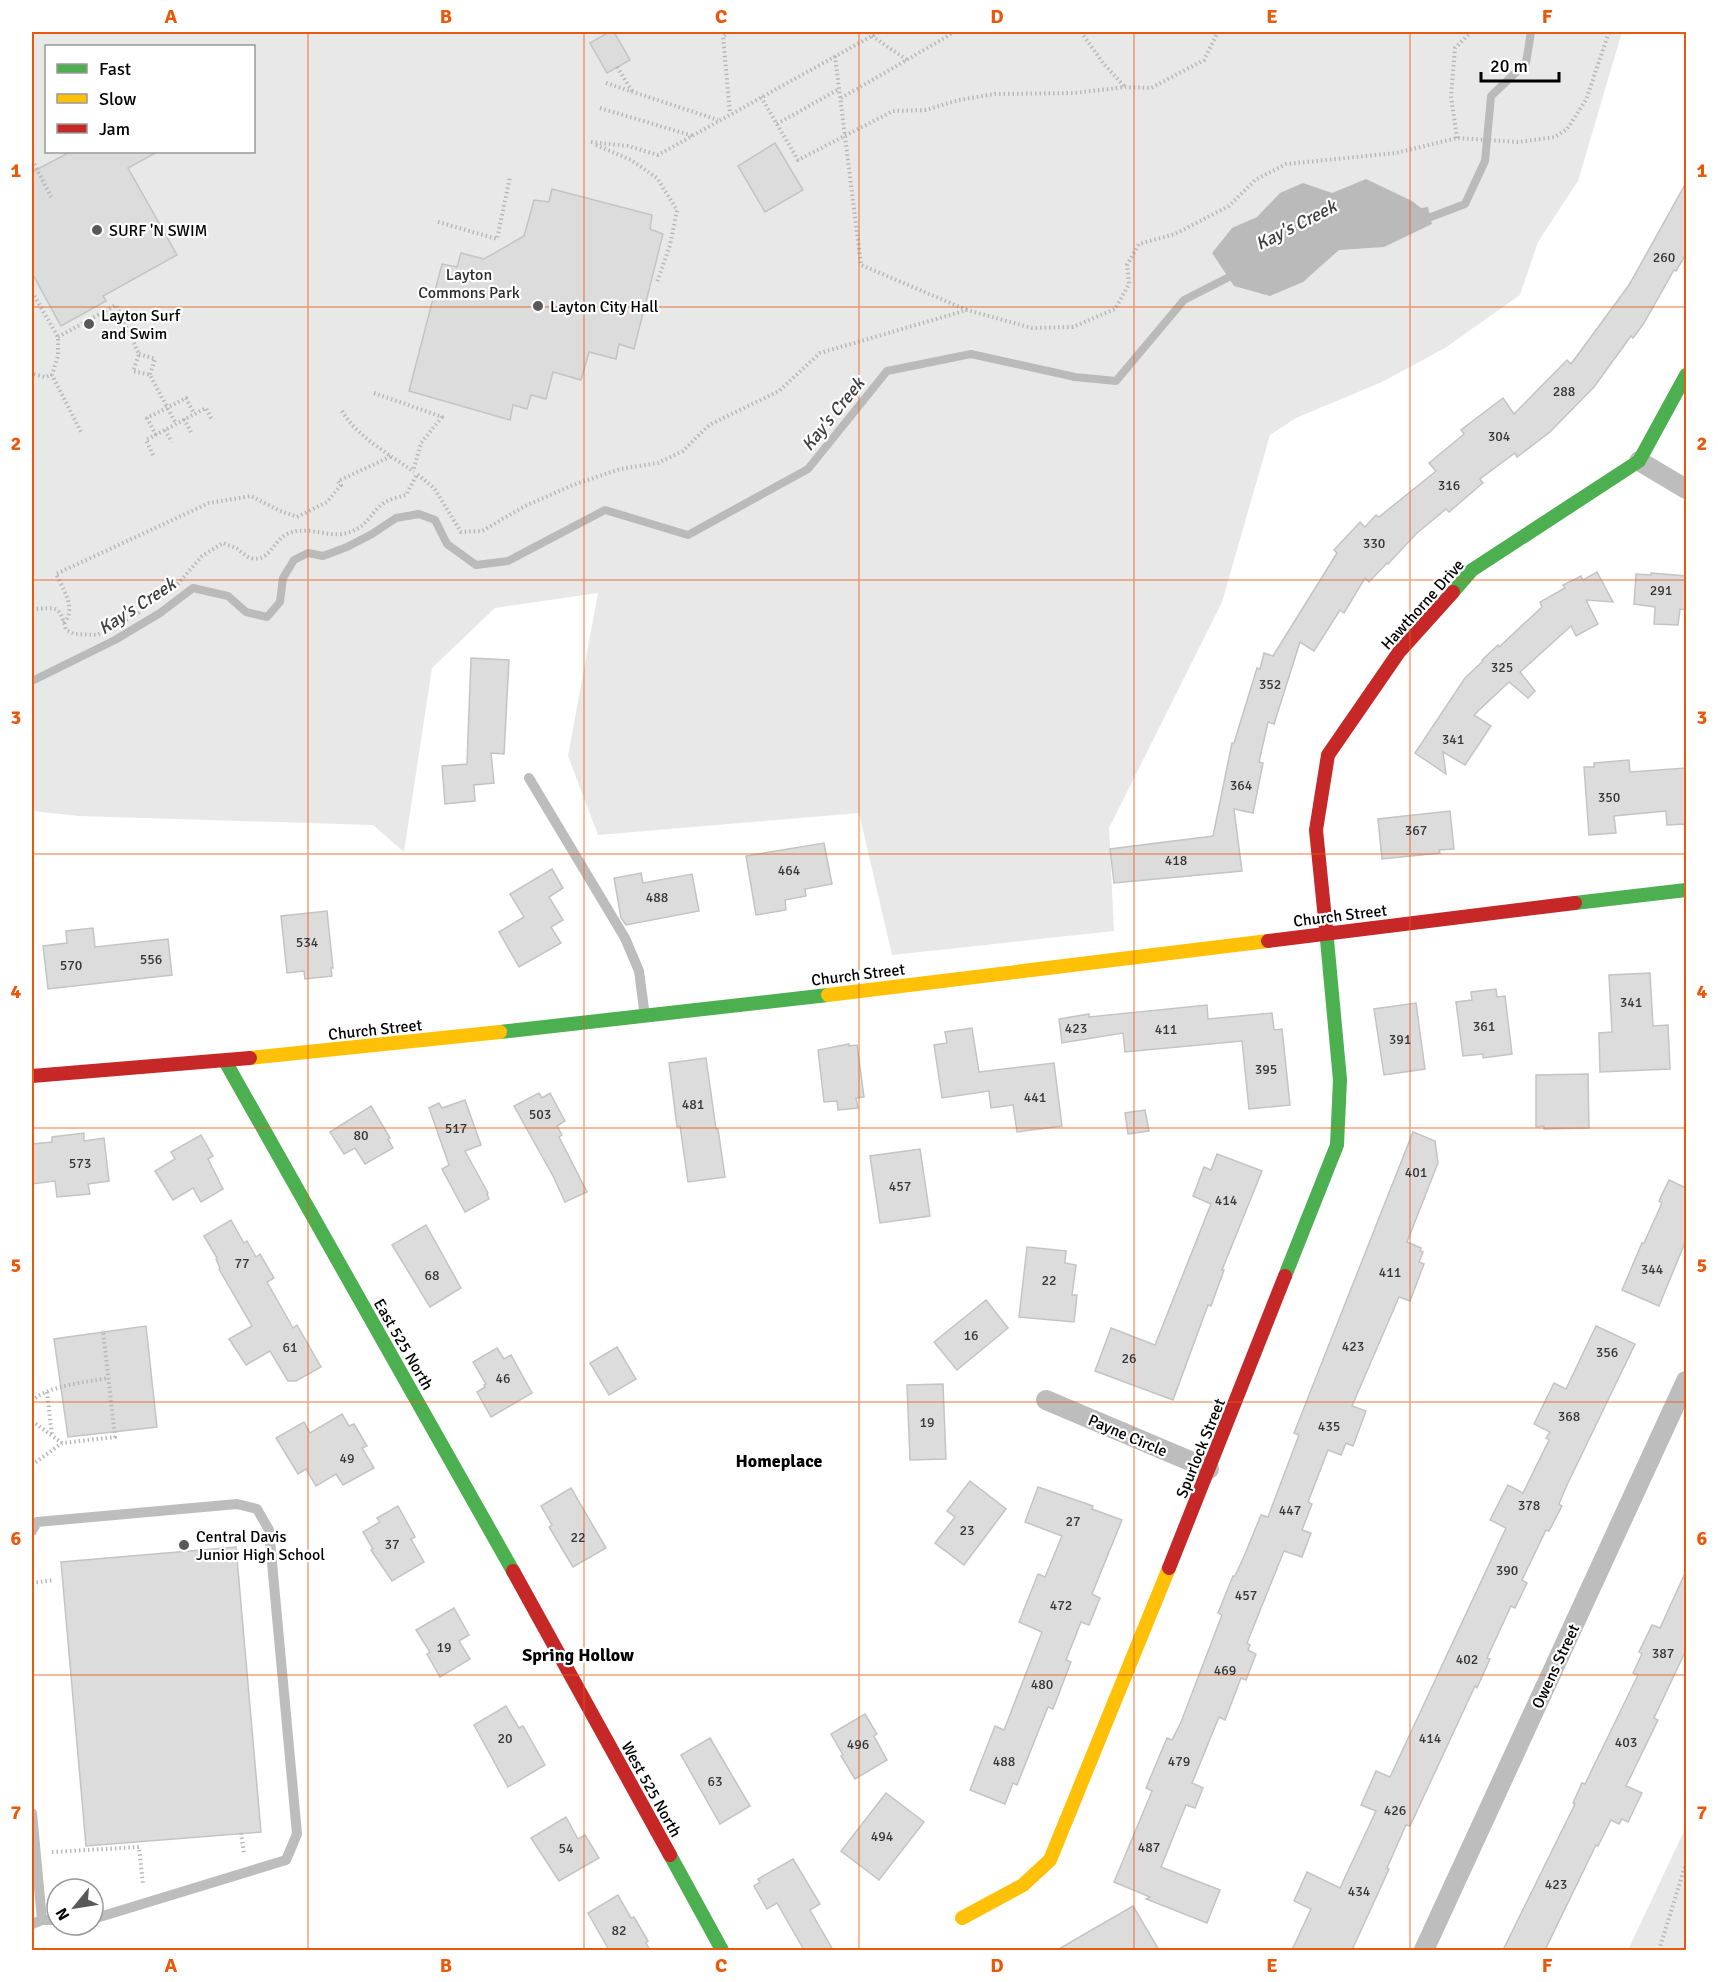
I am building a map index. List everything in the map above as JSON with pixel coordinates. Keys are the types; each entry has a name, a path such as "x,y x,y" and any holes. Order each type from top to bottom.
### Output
{"street":[{"name":"Hawthorne Drive","path":"1326,933 1316,830 1328,754 1399,652 1472,570 1639,461 1686,375"},
{"path":"1639,461 1686,489"},
{"name":"Church Street","path":"32,1076 225,1061 645,1017 1686,890"},
{"name":"Spurlock Street","path":"962,1918 1023,1885 1050,1860 1209,1469 1337,1145 1340,1080 1326,933"},
{"name":"East 525 North","path":"225,1061 554,1643"},
{"name":"Owens Street","path":"1424,1950 1686,1381"},
{"name":"Payne Circle","path":"1046,1400 1209,1469"},
{"name":"West 525 North","path":"554,1643 722,1950"}],"lane":[{"path":"529,778 625,938 639,971 645,1017"},
{"path":"32,1531 37,1522 237,1504 257,1509 269,1530 297,1834 286,1860 105,1915"},
{"path":"32,1813 37,1922"}],"path":[{"path":"729,32 723,36 730,114"},
{"path":"657,282 670,244 677,210 657,178 631,160 591,142 628,147 658,155 879,32"},
{"path":"841,98 953,32"},
{"path":"1081,32 1103,63 1125,87"},
{"path":"761,97 798,160 893,111 926,110 959,100 995,93 1074,93 1125,87 1151,88 1204,60 1218,32"},
{"path":"1457,138 1450,96 1455,48 1471,32"},
{"path":"835,56 861,265 967,310 1032,328 1073,327 1115,309 1129,284 1127,265 1139,244 1175,234 1229,206 1256,180 1286,164 1396,153 1457,138 1518,142 1555,137 1567,129 1586,100 1609,32"},
{"path":"872,36 907,60"},
{"path":"617,67 632,92"},
{"path":"606,83 719,120"},
{"path":"777,124 839,89"},
{"path":"600,108 693,136"},
{"path":"32,160 51,197"},
{"path":"438,222 497,239 510,177"},
{"path":"32,292 58,337 58,356 52,375 81,432"},
{"path":"58,337 116,305 139,354 133,371 150,375"},
{"path":"342,411 349,423 434,488 461,532 482,531 525,506 573,485 620,469 658,463 683,451 709,425 779,392 820,353 967,310"},
{"path":"139,354 155,359 150,375 176,424"},
{"path":"34,374 45,377 52,375"},
{"path":"32,609 55,608 62,613 66,630 74,634 97,635 138,613 146,604 176,586 202,556 223,543 234,547 250,558 261,558 269,553 285,534 299,530 316,530 335,535 349,533 369,522 374,511 384,503 406,495 415,472 421,443 442,417 374,393"},
{"path":"156,435 147,418 186,398 194,414"},
{"path":"153,455 146,440 206,408 212,420"},
{"path":"184,419 191,432"},
{"path":"165,430 172,442"},
{"path":"64,623 68,619 70,603 56,574 209,503 251,496 297,517 327,502 341,485 338,481 392,456"},
{"path":"32,1465 62,1443 115,1437 103,1330"},
{"path":"32,1401 47,1392 108,1378"},
{"path":"47,1392 52,1436"},
{"path":"32,1421 62,1443"},
{"path":"32,1583 53,1580"},
{"path":"241,1833 244,1854"},
{"path":"72,1850 139,1847 143,1884"},
{"path":"1659,1950 1686,1863"}],"green space":[{"name":"Layton Commons Park","path":"32,32 1622,32 1578,181 1538,242 1520,295 1445,348 1382,382 1296,418 1270,435 1222,602 1109,828 1114,931 892,955 859,813 598,835 568,756 598,593 495,608 432,668 404,852 373,825 79,816 32,811"},
{"path":"1686,1827 1686,1950 1628,1950"}],"water":[{"path":"1366,179 1412,201 1421,208 1428,207 1432,224 1384,247 1339,250 1303,282 1270,296 1234,286 1212,253 1232,228 1257,217 1280,193 1303,183 1332,193"}],"building":[{"path":"609,32 614,32 630,60 607,73 590,43"},
{"path":"775,143 803,190 765,212 738,166"},
{"name":"SURF 'N SWIM","path":"68,153 155,153 128,168 177,255 103,296 106,301 61,326 32,273 32,172"},
{"path":"1686,183 1686,254 1676,271 1674,270 1644,323 1633,338 1631,336 1594,387 1550,432 1517,457 1515,453 1480,479 1483,483 1449,512 1446,509 1416,534 1369,582 1365,578 1344,613 1340,610 1314,651 1300,642 1274,724 1268,722 1259,762 1263,763 1253,813 1234,809 1242,871 1114,883 1110,849 1213,836 1232,743 1234,743 1257,668 1260,669 1264,653 1273,656 1337,553 1334,550 1360,522 1365,527 1376,515 1379,517 1436,471 1429,463 1464,434 1461,430 1503,398 1514,414 1567,360 1571,364 1629,285"},
{"name":"Layton City Hall","path":"552,189 652,215 650,229 663,234 634,349 619,344 616,359 589,352 581,380 553,372 546,399 531,395 527,409 513,405 510,420 409,391 442,264 457,267 461,253 484,259 524,236 534,200 549,202"},
{"path":"1597,572 1613,602 1586,600 1598,624 1576,636 1571,626 1520,672 1535,691 1528,698 1509,682 1474,715 1491,726 1465,765 1443,752 1446,774 1415,753 1465,678 1498,645 1499,647 1542,607 1540,602 1565,588 1563,585 1581,576 1583,580"},
{"path":"1651,573 1686,576 1686,610 1680,609 1678,625 1654,624 1655,607 1634,604 1636,574 1651,575"},
{"path":"471,658 509,660 504,754 491,753 494,783 474,785 475,801 445,804 442,766 467,764"},
{"path":"1629,760 1630,772 1686,768 1686,824 1667,825 1666,811 1614,816 1616,833 1589,835 1584,767 1594,767 1594,763"},
{"path":"1450,811 1454,849 1439,850 1440,853 1382,859 1378,819"},
{"path":"824,843 832,884 805,889 806,896 785,900 786,910 756,915 746,856"},
{"path":"552,869 563,888 549,897 563,920 551,927 561,943 519,967 499,932 524,917 510,894"},
{"path":"641,873 643,883 692,874 699,911 626,925 621,918 614,878"},
{"path":"327,911 332,976 305,979 304,971 287,973 281,916"},
{"path":"93,928 95,947 168,939 172,975 48,989 43,946 67,943 66,931"},
{"path":"1650,973 1653,1026 1668,1025 1670,1069 1600,1072 1599,1033 1612,1032 1609,975"},
{"path":"1496,989 1497,997 1505,996 1512,1054 1483,1058 1483,1054 1463,1056 1456,1002 1472,1000 1471,992"},
{"path":"1416,1003 1425,1069 1384,1075 1374,1009"},
{"path":"1207,1005 1208,1019 1272,1013 1274,1030 1282,1029 1290,1105 1249,1109 1242,1041 1125,1052 1123,1033 1062,1043 1059,1019 1089,1014 1089,1017"},
{"path":"972,1028 979,1072 1054,1063 1062,1126 1017,1132 1013,1105 991,1108 989,1091 942,1098 934,1045 947,1043 945,1032"},
{"path":"849,1044 849,1046 857,1045 864,1097 856,1098 858,1108 838,1110 837,1101 824,1102 818,1050"},
{"path":"706,1058 725,1177 688,1182 680,1126 677,1127 669,1063"},
{"path":"1588,1074 1589,1128 1544,1129 1544,1126 1536,1127 1536,1075"},
{"path":"539,1093 542,1098 550,1093 565,1121 557,1126 562,1135 559,1137 587,1192 565,1202 514,1106"},
{"path":"465,1100 481,1145 465,1151 489,1199 465,1212 442,1169 449,1165 429,1108 439,1103 442,1108"},
{"path":"371,1106 390,1138 388,1139 393,1148 365,1164 355,1148 344,1154 330,1132"},
{"path":"1145,1110 1149,1131 1128,1134 1125,1113"},
{"path":"1413,1132 1435,1141 1438,1163 1407,1242 1421,1248 1420,1251 1423,1252 1419,1262 1424,1264 1410,1301 1399,1297 1352,1406 1366,1411 1353,1446 1346,1443 1341,1455 1328,1450 1308,1502 1312,1504 1302,1530 1311,1533 1302,1557 1284,1551 1247,1643 1250,1645 1248,1650 1256,1654 1246,1680 1241,1678 1225,1720 1219,1717 1192,1783 1203,1788 1195,1808 1186,1805 1161,1867 1220,1890 1207,1923 1146,1899 1150,1897 1114,1882 1152,1791 1146,1788 1167,1738 1172,1740 1181,1722 1222,1615 1218,1613 1233,1576 1235,1576 1261,1515 1268,1517 1299,1435 1294,1433"},
{"path":"84,1133 84,1141 104,1138 109,1181 88,1184 90,1194 57,1197 55,1181 32,1184 32,1144 52,1142 52,1137"},
{"path":"201,1135 213,1156 208,1159 223,1189 201,1202 193,1188 173,1200 155,1171 175,1159 171,1152"},
{"path":"920,1149 930,1216 880,1223 870,1156"},
{"path":"1217,1154 1262,1171 1173,1400 1095,1371 1111,1328 1155,1345 1211,1204 1193,1196 1204,1167 1211,1170"},
{"path":"1669,1180 1686,1188 1686,1240 1659,1306 1622,1290 1662,1203 1659,1201"},
{"path":"231,1220 244,1243 247,1241 256,1257 260,1254 274,1278 267,1282 293,1328 297,1325 321,1367 296,1381 288,1381 270,1351 246,1365 229,1339 252,1326 219,1269 217,1258 204,1236"},
{"path":"426,1225 461,1288 430,1307 392,1245"},
{"path":"1027,1247 1066,1251 1065,1263 1076,1265 1072,1295 1077,1295 1074,1322 1019,1317"},
{"path":"986,1300 1008,1328 957,1370 934,1342"},
{"path":"146,1326 157,1427 68,1437 54,1339"},
{"path":"1596,1326 1635,1344 1567,1485 1559,1504 1562,1506 1549,1531 1546,1530 1522,1580 1527,1583 1515,1608 1511,1606 1487,1658 1490,1659 1477,1688 1475,1686 1410,1826 1406,1825 1387,1868 1389,1869 1352,1950 1292,1950 1311,1909 1294,1901 1307,1872 1340,1888 1376,1811 1361,1805 1376,1771 1390,1777 1506,1528 1490,1520 1508,1485 1523,1493 1549,1440 1546,1438 1550,1432 1534,1424 1554,1383 1566,1389"},
{"path":"617,1347 636,1379 609,1395 590,1363"},
{"path":"497,1348 504,1359 511,1355 532,1393 491,1417 477,1392 486,1384 473,1362"},
{"path":"943,1384 946,1459 910,1460 907,1385"},
{"path":"342,1414 349,1426 354,1424 367,1446 362,1448 374,1468 343,1485 336,1474 316,1486 306,1469 298,1474 276,1438 304,1422 310,1433"},
{"path":"970,1481 1006,1509 964,1565 935,1543 955,1517 947,1511"},
{"path":"1038,1487 1093,1506 1092,1509 1122,1520 1092,1594 1100,1598 1089,1625 1081,1622 1066,1660 1071,1662 1053,1709 1048,1707 1017,1785 1013,1783 1005,1804 970,1790 995,1726 1004,1730 1042,1632 1019,1622 1038,1574 1045,1577 1062,1536 1025,1522"},
{"path":"571,1488 606,1548 573,1567 549,1527 552,1525 541,1506"},
{"path":"398,1506 415,1537 411,1539 424,1562 392,1581 371,1550 373,1549 363,1532 380,1522 377,1518"},
{"path":"236,1547 261,1832 86,1846 61,1562"},
{"path":"1686,1571 1686,1650 1654,1718 1658,1720 1626,1786 1642,1793 1628,1822 1622,1819 1619,1824 1611,1820 1598,1846 1596,1845 1545,1950 1503,1950 1575,1804 1573,1803 1582,1783 1585,1784 1638,1675 1633,1673 1642,1654 1639,1652 1652,1625 1660,1628"},
{"path":"454,1608 469,1635 459,1641 470,1659 440,1677 427,1654 430,1652 416,1630"},
{"path":"506,1706 519,1728 523,1726 545,1765 508,1787 474,1725"},
{"path":"865,1714 877,1734 874,1736 887,1760 855,1779 831,1734"},
{"path":"710,1738 750,1806 720,1824 681,1755"},
{"path":"886,1793 924,1822 879,1880 841,1851"},
{"path":"566,1817 578,1839 585,1835 599,1858 559,1881 531,1838"},
{"path":"793,1859 820,1904 810,1910 833,1950 804,1950 777,1903 767,1909 754,1886 760,1882 758,1879"},
{"path":"618,1895 648,1941 646,1943 650,1950 609,1950 588,1913"},
{"path":"1133,1906 1159,1950 1057,1950"}],"waterway":[{"name":"Kay's Creek","path":"1421,217 1431,217 1465,204 1485,161 1491,96 1526,63 1531,32"},
{"name":"Kay's Creek","path":"32,681 115,640 160,613 193,588 228,596 246,612 267,617 280,602 283,578 294,560 308,553 323,556 347,547 396,518 419,514 435,520 447,544 476,565 508,561 605,510 688,535 808,469 887,371 971,354 1075,377 1116,381 1184,300 1237,273"}],"traffic: fast":[{"path":"1453,592 1472,570 1639,461 1686,375"},
{"path":"1575,903 1686,890"},
{"path":"1285,1276 1337,1145 1340,1080 1326,929"},
{"path":"500,1032 828,995"},
{"path":"225,1061 513,1571"},
{"path":"670,1855 722,1950"}],"traffic: slow":[{"path":"828,995 1268,941"},
{"path":"250,1058 500,1032"},
{"path":"962,1918 1023,1885 1050,1860 1169,1568"}],"traffic: jam":[{"path":"1326,929 1316,830 1328,755 1399,652 1453,592"},
{"path":"1268,941 1575,903"},
{"path":"32,1076 250,1058"},
{"path":"1169,1568 1285,1276"},
{"path":"513,1571 670,1855"}],"place":[{"name":"SURF 'N SWIM","path":"97,230"},
{"name":"Layton City Hall","path":"538,306"},
{"name":"Layton Surf and Swim","path":"89,324"},
{"name":"Central Davis Junior High School","path":"184,1545"}],"district":[{"name":"Homeplace","path":"779,1461"},
{"name":"Spring Hollow","path":"578,1655"}]}
